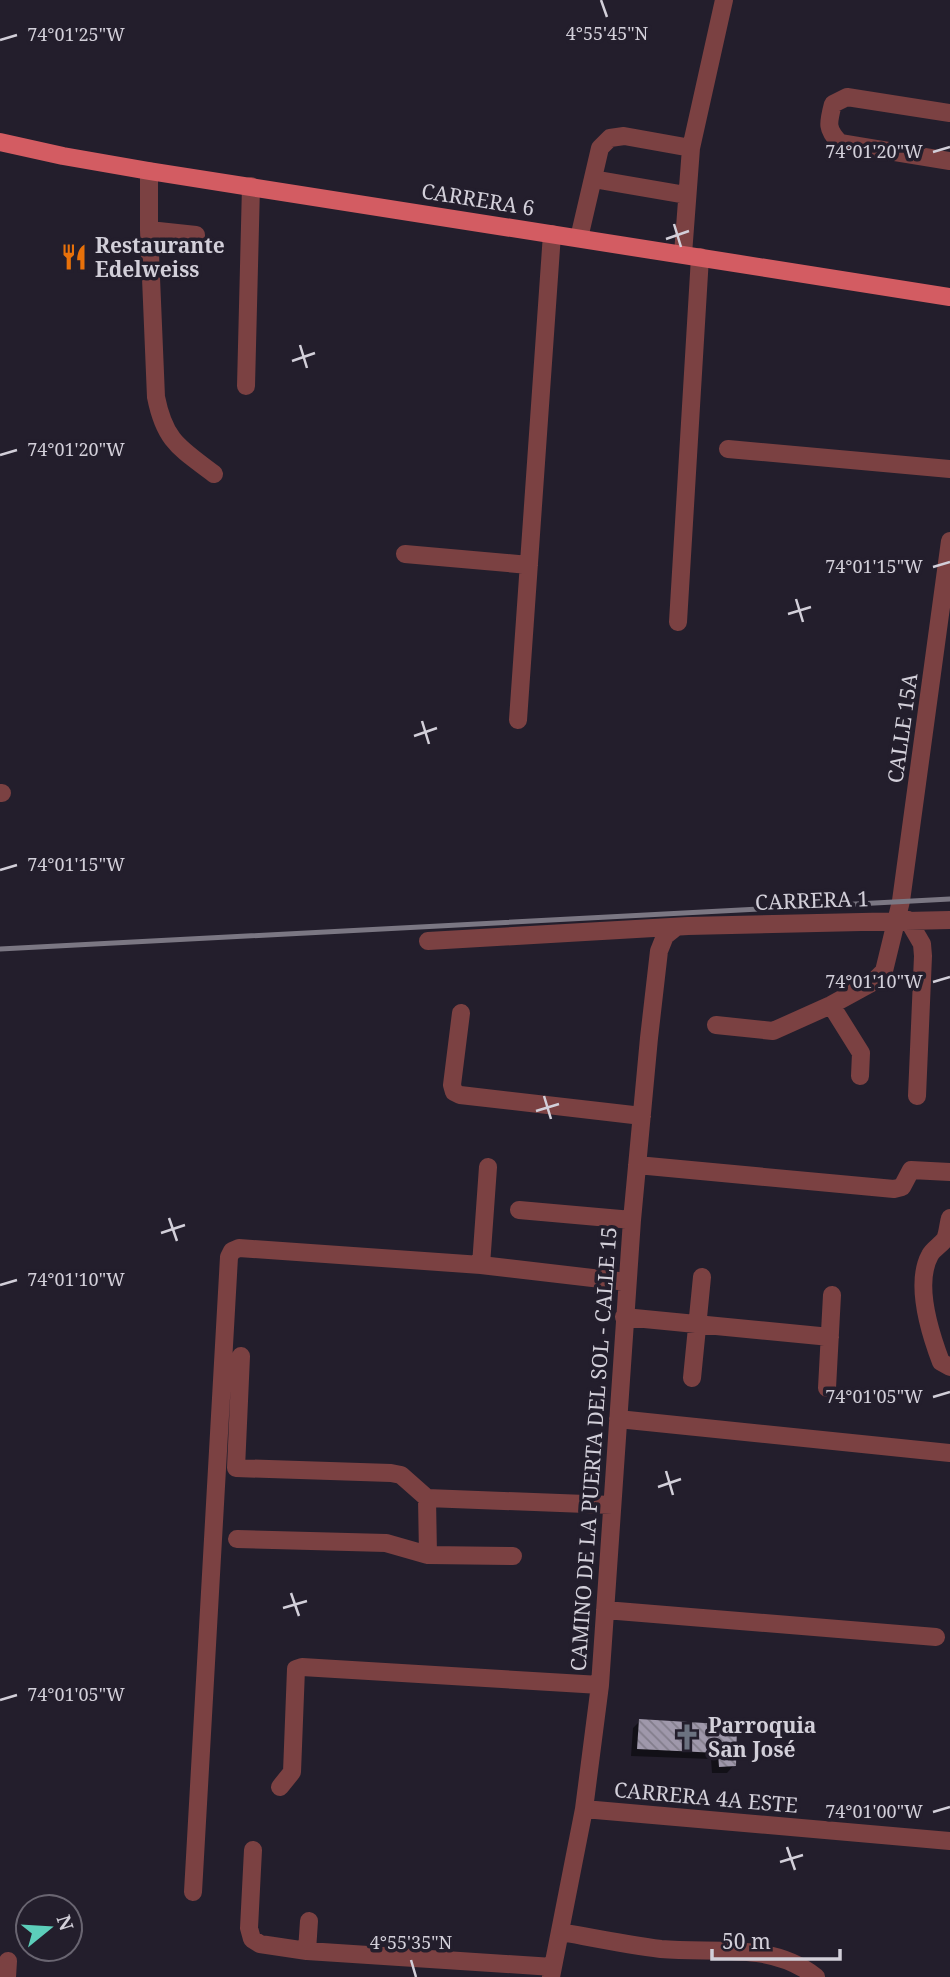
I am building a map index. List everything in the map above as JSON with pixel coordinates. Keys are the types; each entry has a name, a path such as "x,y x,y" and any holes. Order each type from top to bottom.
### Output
{"main road":[{"name":"CARRERA 6","path":"0,142 149,171 950,297"}],"street":[{"path":"678,622 692,256 686,195 691,148 724,0"},
{"path":"950,113 847,97 833,104 828,121 830,134 840,143 950,161"},
{"path":"579,238 600,148 610,138 624,136 691,148"},
{"path":"149,171 156,397 161,422 174,444 215,474"},
{"path":"593,179 686,195"},
{"path":"246,386 251,186"},
{"path":"149,230 196,235"},
{"path":"518,720 552,234"},
{"path":"728,449 950,469"},
{"name":"CALLE 15A","path":"716,1026 773,1031 831,1005 873,982 884,971 903,920 946,597 950,541"},
{"path":"405,554 529,565"},
{"path":"903,920 922,944 923,956 917,1096"},
{"name":"CARRERA 1","path":"428,941 675,928 950,920"},
{"name":"CAMINO DE LA PUERTA DEL SOL - CALLE 15","path":"552,1972 584,1809 593,1684 605,1610 605,1505 618,1419 632,1220 659,951 665,936 675,928"},
{"path":"831,1005 861,1053 860,1076"},
{"path":"461,1013 452,1085 454,1092 460,1096 642,1116"},
{"path":"638,1165 894,1189 902,1187 911,1170 950,1172"},
{"path":"481,1265 488,1167"},
{"path":"519,1210 632,1220"},
{"path":"950,1218 947,1240 930,1254 924,1276 924,1297 931,1335 941,1362 950,1367"},
{"path":"193,1892 229,1257 232,1251 239,1248 481,1265 627,1282"},
{"path":"692,1378 702,1277"},
{"path":"827,1388 832,1295"},
{"path":"624,1317 830,1336"},
{"path":"241,1356 236,1468 391,1473 401,1475 427,1498 605,1505"},
{"path":"618,1419 950,1453"},
{"path":"427,1498 428,1555"},
{"path":"237,1539 386,1543 428,1555 513,1556"},
{"path":"605,1610 936,1637"},
{"path":"280,1787 292,1772 296,1669 302,1667 593,1684"},
{"name":"CARRERA 4A ESTE","path":"584,1809 950,1841"},
{"path":"253,1850 249,1928 251,1939 260,1944 307,1951 552,1972"},
{"path":"307,1951 309,1921"},
{"path":"561,1932 665,1949 721,1949 765,1954 802,1966 816,1977"}],"building":[{"name":"Parroquia San José","path":"639,1719 737,1725 736,1766 719,1767 718,1753 637,1749"}],"railway":[{"path":"0,949 950,899"}],"place":[{"name":"Restaurante Edelweiss","path":"74,257"},
{"name":"Parroquia San José","path":"687,1737"}]}
